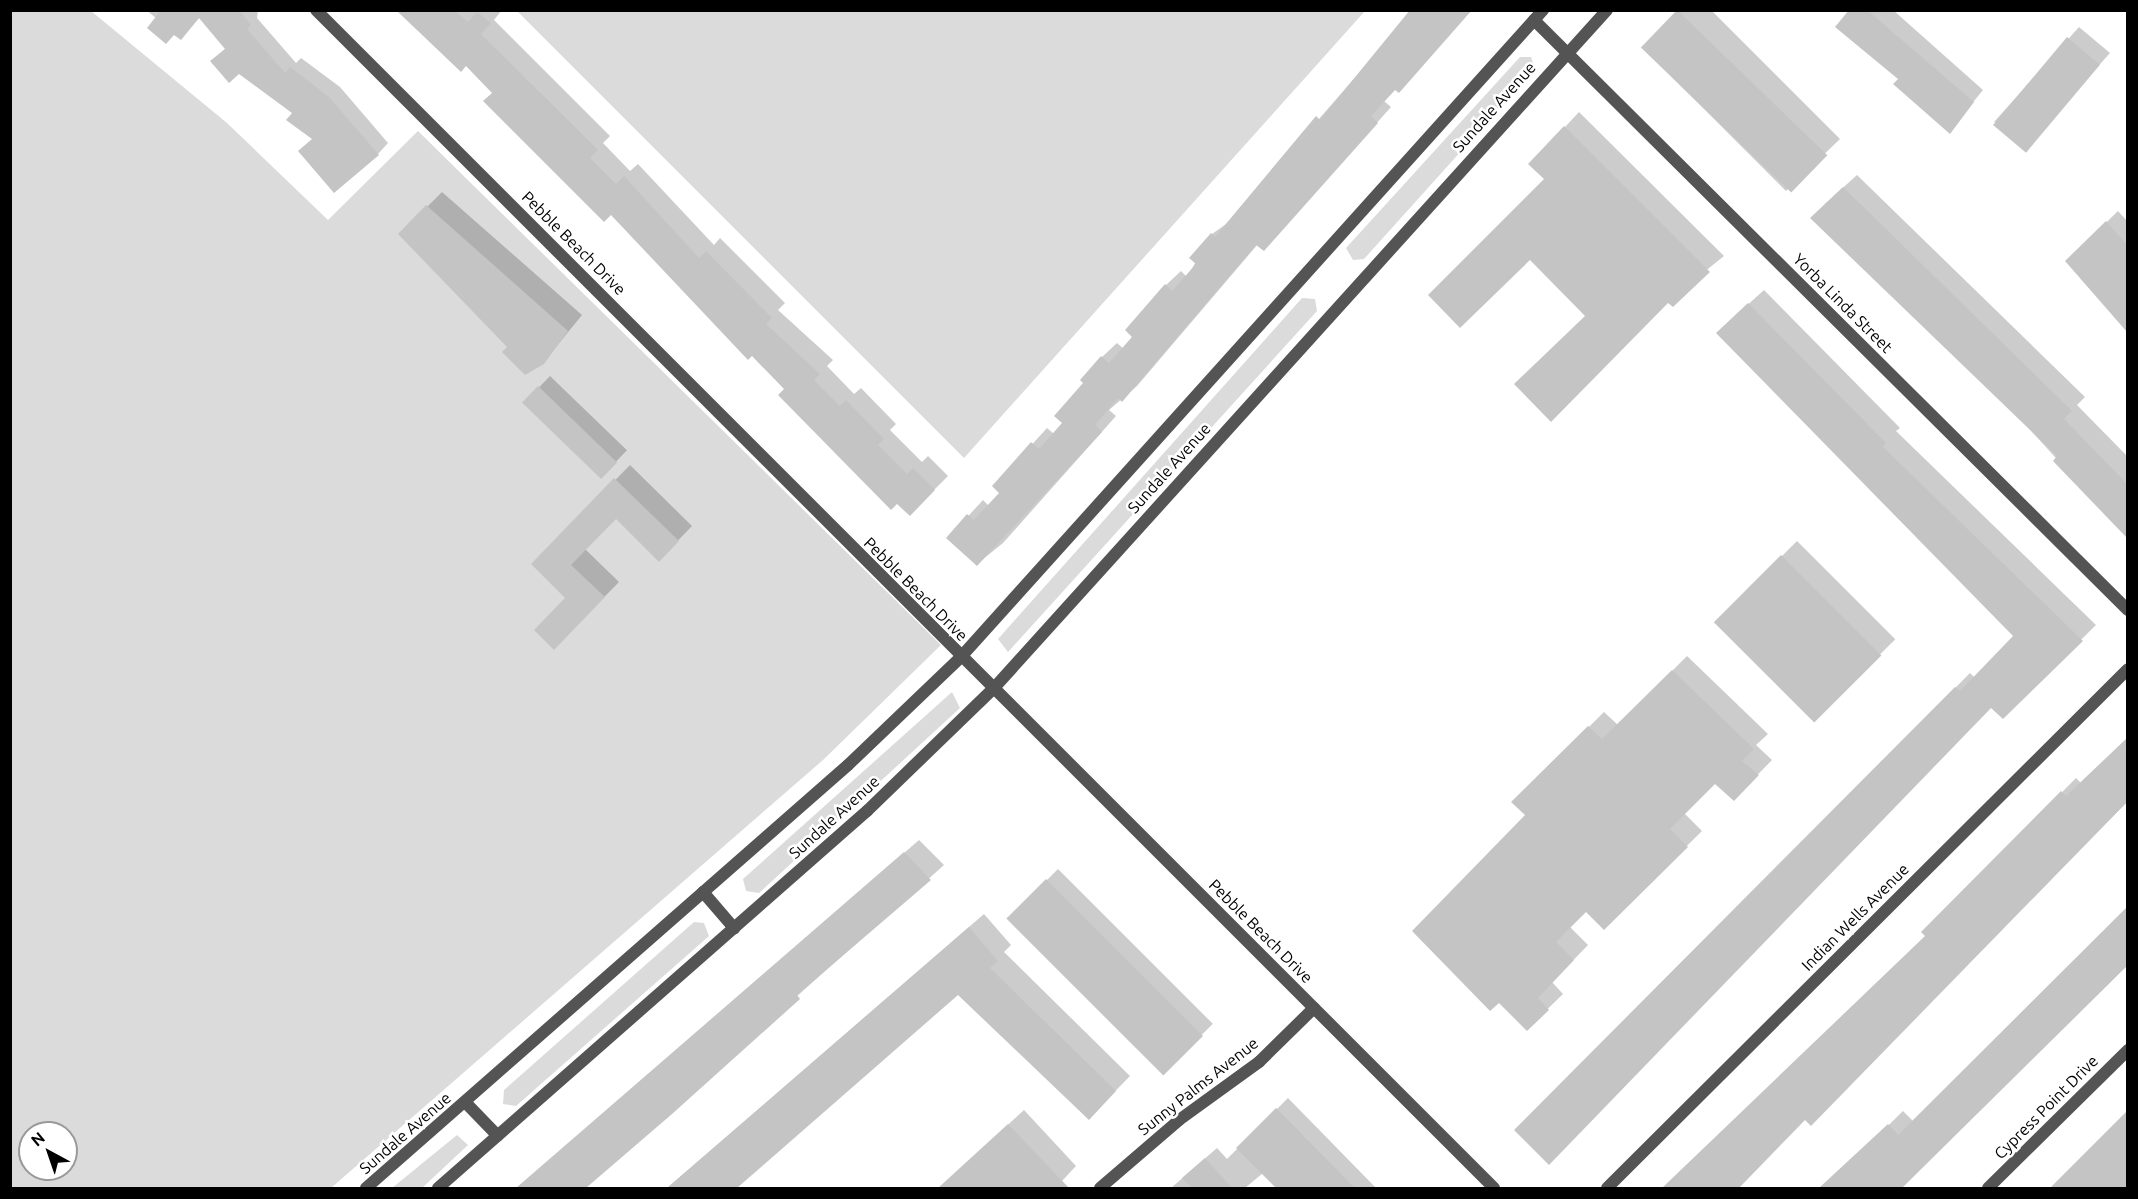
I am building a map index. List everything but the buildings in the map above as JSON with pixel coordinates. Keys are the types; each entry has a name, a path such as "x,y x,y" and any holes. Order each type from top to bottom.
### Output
{"street":[{"name":"Pebble Beach Drive","path":"316,10 960,658 994,688 1494,1188"},
{"name":"Sundale Avenue","path":"366,1188 703,892 960,658 1544,10"},
{"name":"Sundale Avenue","path":"438,1188 918,764 994,688 1607,10"},
{"name":"Yorba Linda Street","path":"1534,20 1568,51 2127,610"},
{"name":"Indian Wells Avenue","path":"1606,1188 2127,669"},
{"path":"703,892 734,928"},
{"name":"Sunny Palms Avenue","path":"1100,1188 1179,1120 1259,1062 1314,1008"},
{"name":"Cypress Point Drive","path":"1988,1188 2127,1050"},
{"name":"Sundale Avenue","path":"465,1102 498,1136"}],"shaded area":[{"path":"10,11 91,11 227,123 328,220 418,131 941,645 823,760 331,1188 11,1188"},
{"path":"517,11 1365,11 964,458"},
{"path":"1520,57 1531,57 1535,69 1364,259 1353,260 1346,248"},
{"path":"1302,298 1315,299 1317,311 1008,652 998,639"},
{"path":"952,692 960,708 759,893 746,891 743,879"},
{"path":"694,922 704,923 709,936 516,1106 503,1104 504,1090"},
{"path":"457,1135 468,1145 422,1188 392,1188"}]}
